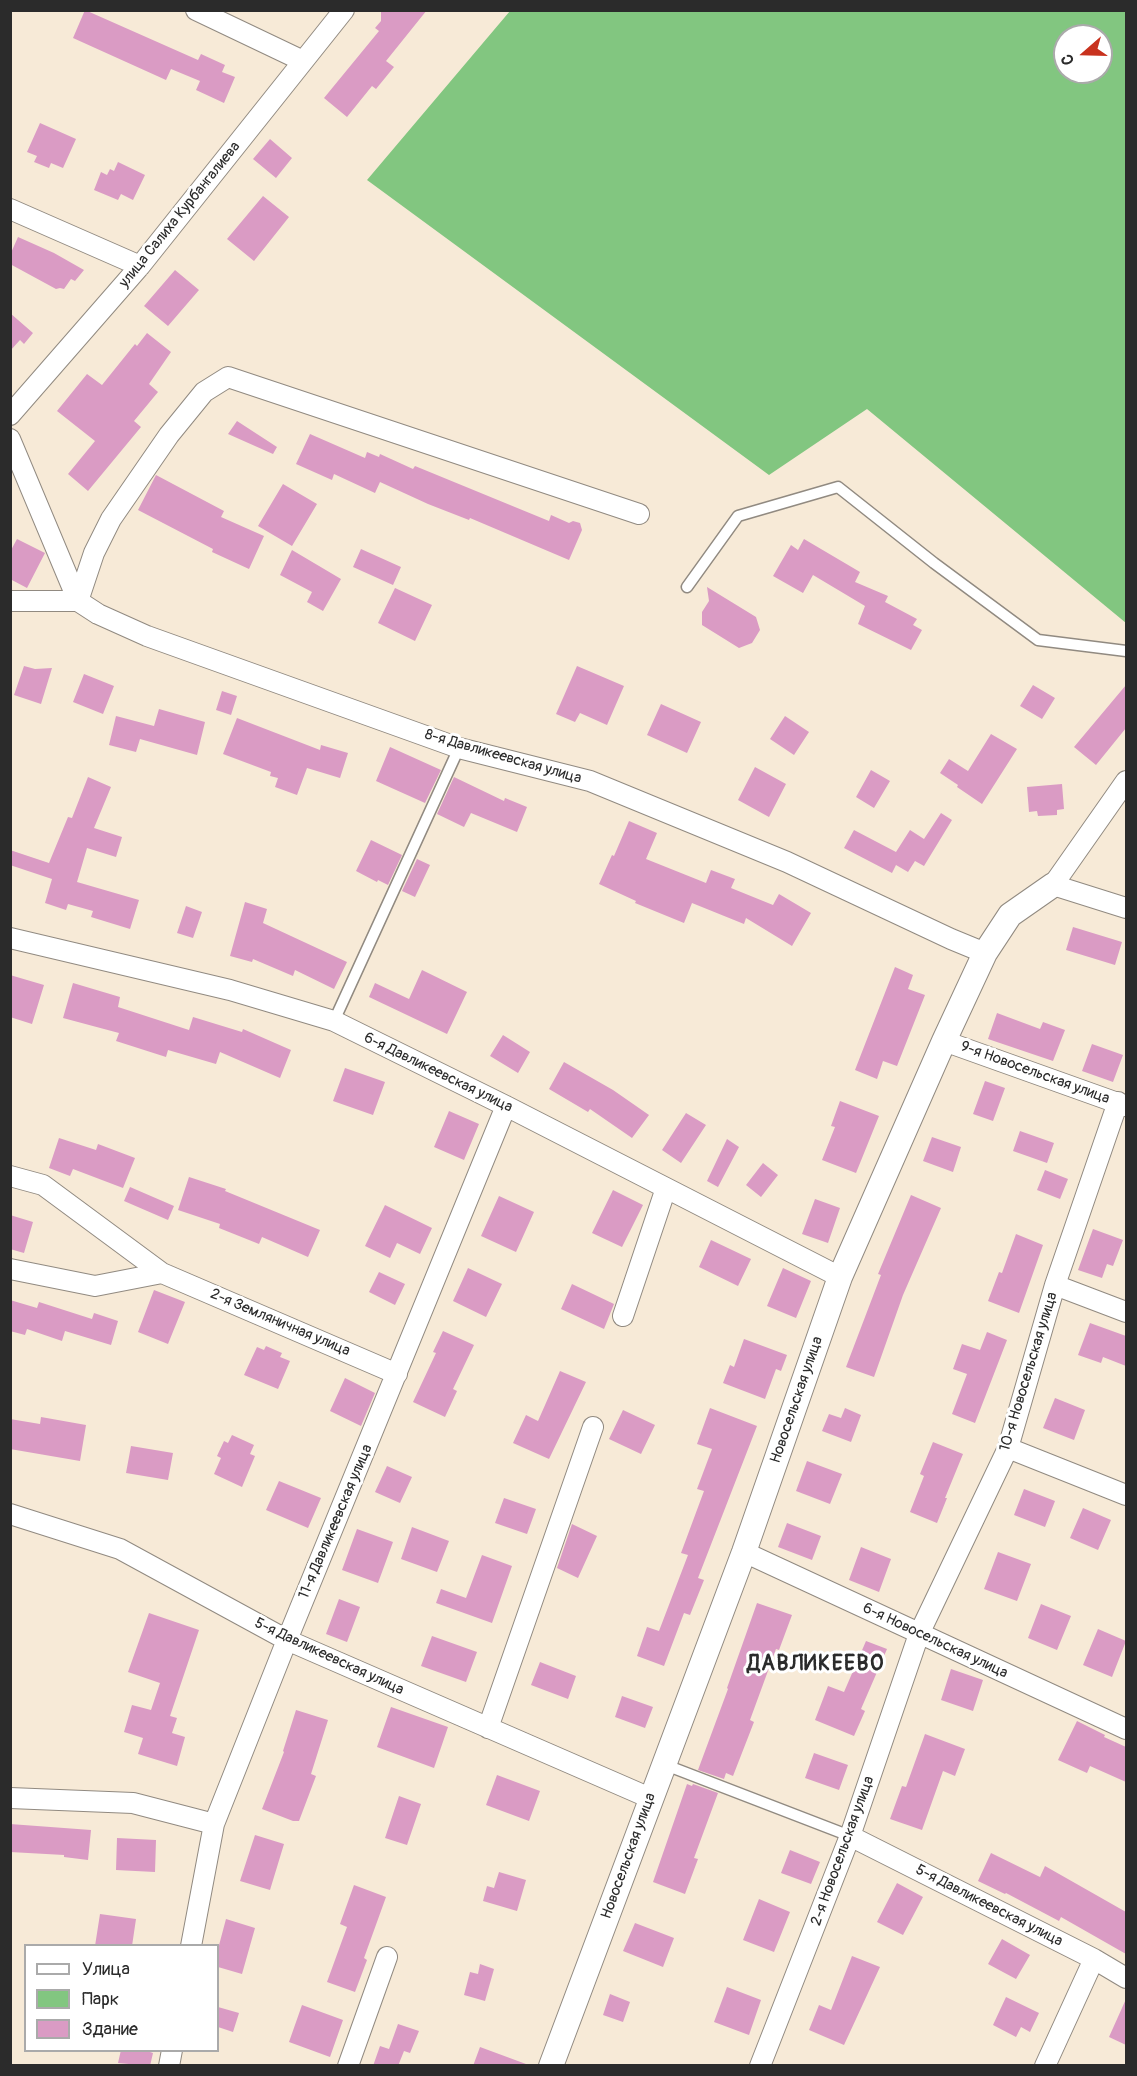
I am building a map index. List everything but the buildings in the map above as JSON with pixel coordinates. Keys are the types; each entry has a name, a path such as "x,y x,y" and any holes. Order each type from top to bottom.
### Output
{"street":[{"path":"196,10 303,61"},
{"name":"улица Салиха Курбангалиева","path":"10,415 140,266 344,10"},
{"path":"10,209 140,266"},
{"path":"78,601 94,553 124,501 169,435 204,392 228,377 639,514"},
{"path":"10,439 78,601"},
{"path":"10,601 78,601"},
{"name":"8-я Давликеевская улица","path":"78,601 98,614 147,636 459,747 590,781 787,862 951,939 986,953"},
{"name":"Новосельская улица","path":"551,2066 744,1552 840,1277 944,1041 986,953 1010,915 1053,885 1126,781"},
{"path":"1053,885 1126,908"},
{"name":"6-я Давликеевская улица","path":"10,938 230,990 334,1021 506,1106 840,1277"},
{"name":"9-я Новосельская улица","path":"944,1041 1122,1104"},
{"name":"10-я Новосельская улица","path":"919,1634 1008,1448 1055,1285 1122,1104"},
{"name":"11-я Давликеевская улица","path":"191,1944 214,1824 506,1106"},
{"name":"2-я Земляничная улица","path":"10,1176 43,1185 162,1273 397,1374"},
{"path":"623,1316 666,1188"},
{"path":"10,1269 95,1286 162,1273"},
{"path":"1055,1285 1126,1312"},
{"path":"488,1728 593,1427"},
{"path":"1008,1448 1126,1495"},
{"name":"5-я Давликеевская улица","path":"10,1514 120,1549 287,1640 650,1798"},
{"name":"6-я Новосельская улица","path":"744,1552 1126,1729"},
{"name":"2-я Новосельская улица","path":"760,2066 850,1836 919,1634"},
{"path":"10,1798 133,1803 214,1824"},
{"name":"5-я Давликеевская улица","path":"850,1836 1094,1959 1126,1978"},
{"path":"348,2066 387,1957"},
{"path":"1045,2066 1094,1959"}],"lane":[{"path":"687,587 738,516 838,487 934,563 1038,640 1126,651"},
{"path":"334,1021 459,747"},
{"path":"663,1764 850,1836"}],"green space":[{"path":"510,11 1126,11 1126,623 867,409 769,475 367,180"}],"district":[{"name":"ДАВЛИКЕЕВО","path":"816,1665"}]}
